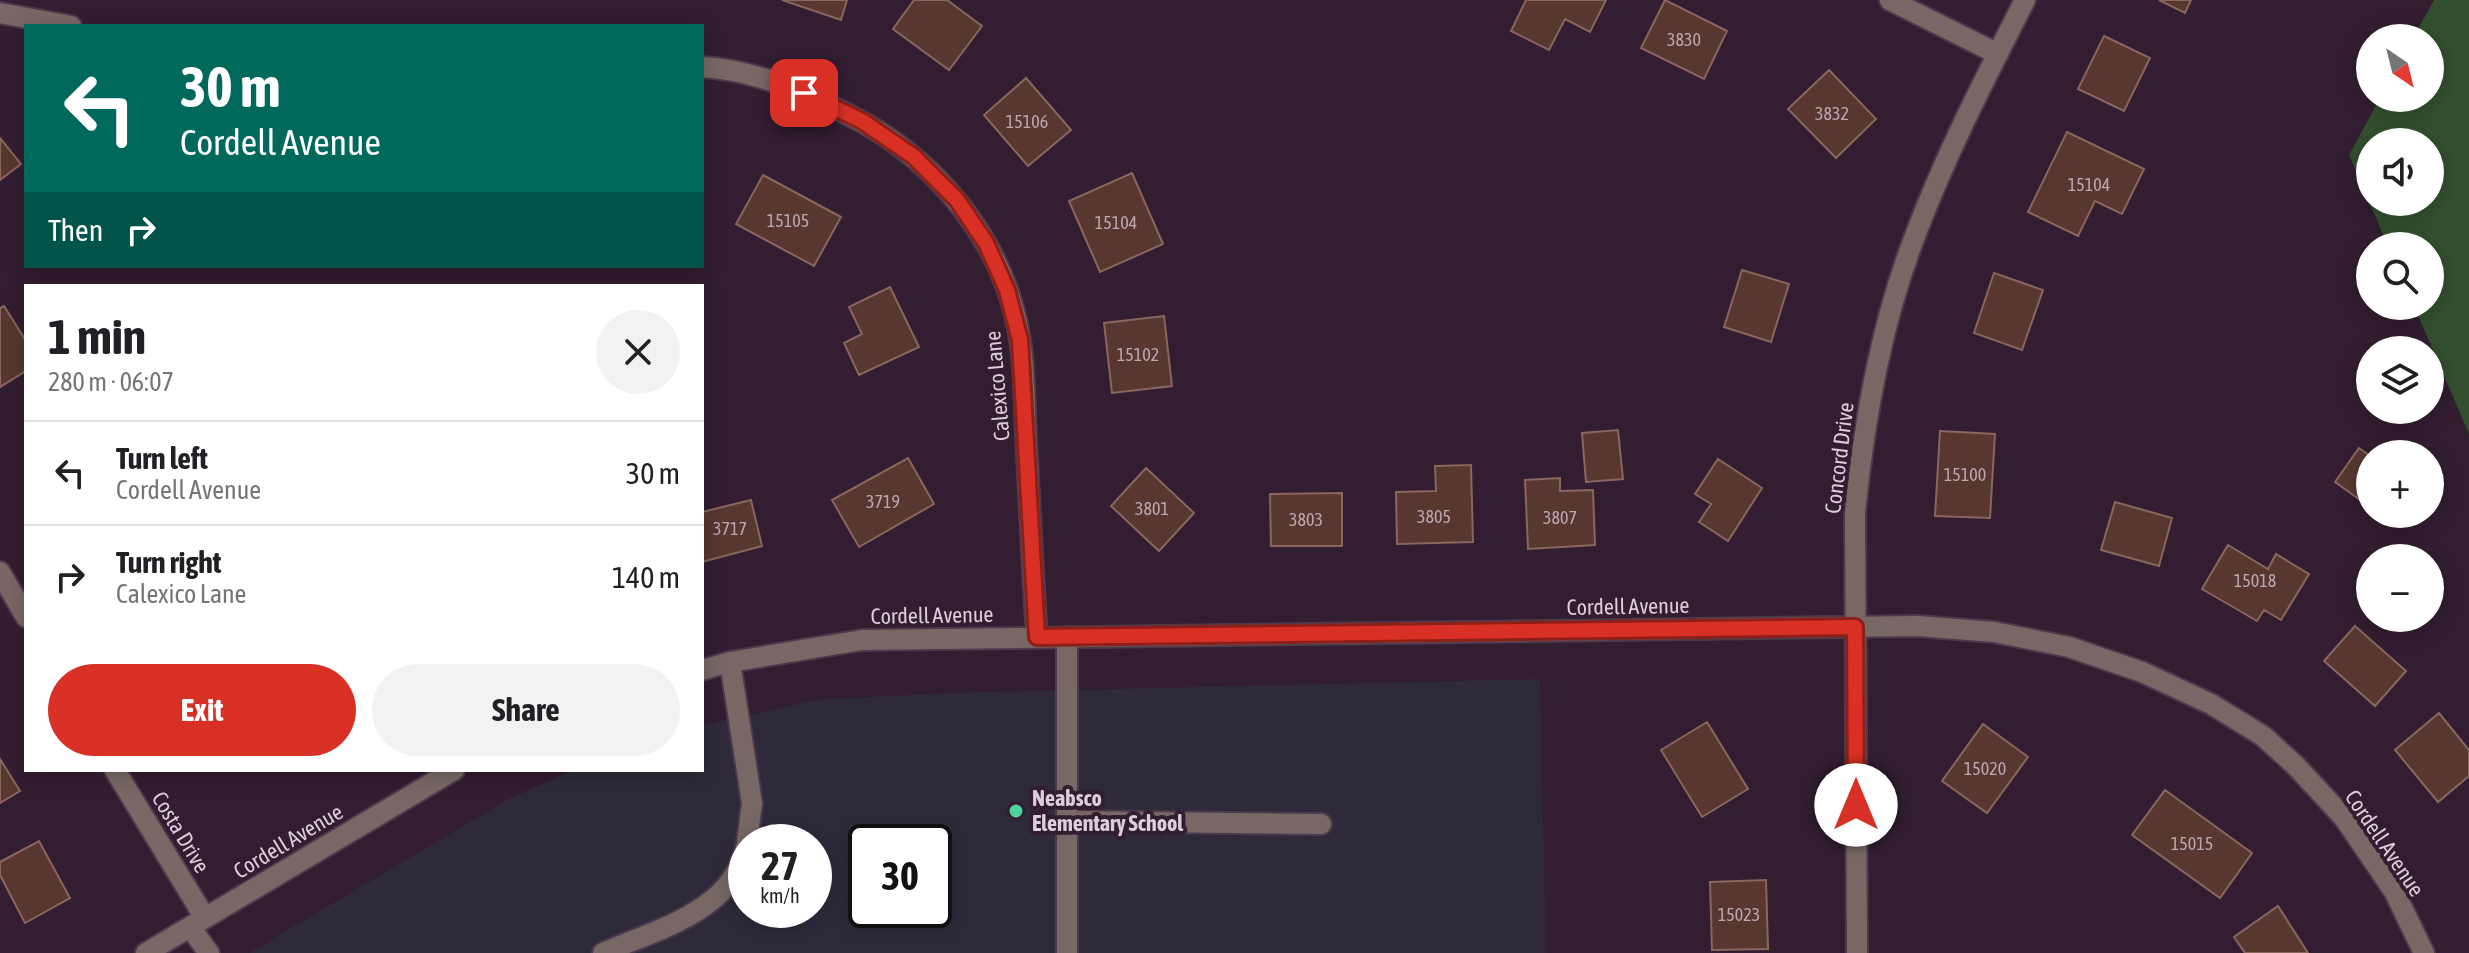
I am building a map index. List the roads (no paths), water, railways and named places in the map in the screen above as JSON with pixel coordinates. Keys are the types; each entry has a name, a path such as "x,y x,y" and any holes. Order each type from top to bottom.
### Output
{"street":[{"path":"1890,0 1998,54"},
{"name":"Concord Drive","path":"1857,953 1855,512 1870,398 1911,247 1929,200 2025,0"},
{"path":"0,13 60,24"},
{"name":"Calexico Lane","path":"704,67 763,77 862,121 913,156 957,200 986,243 1007,290 1020,340 1037,637"},
{"path":"0,572 24,614"},
{"name":"Cordell Avenue","path":"704,669 730,662 862,640 1918,626 1994,632 2069,647 2142,672 2211,704 2263,736 2345,819 2394,891 2424,953"},
{"path":"1067,637 1067,953"},
{"path":"730,662 752,803 749,824"},
{"name":"Costa Drive","path":"116,772 198,923 209,953"},
{"name":"Cordell Avenue","path":"146,953 451,772"},
{"path":"1067,821 1321,824"},
{"path":"603,953 696,913 728,887"}],"place":[{"name":"Neabsco Elementary School","path":"1016,811"}]}
